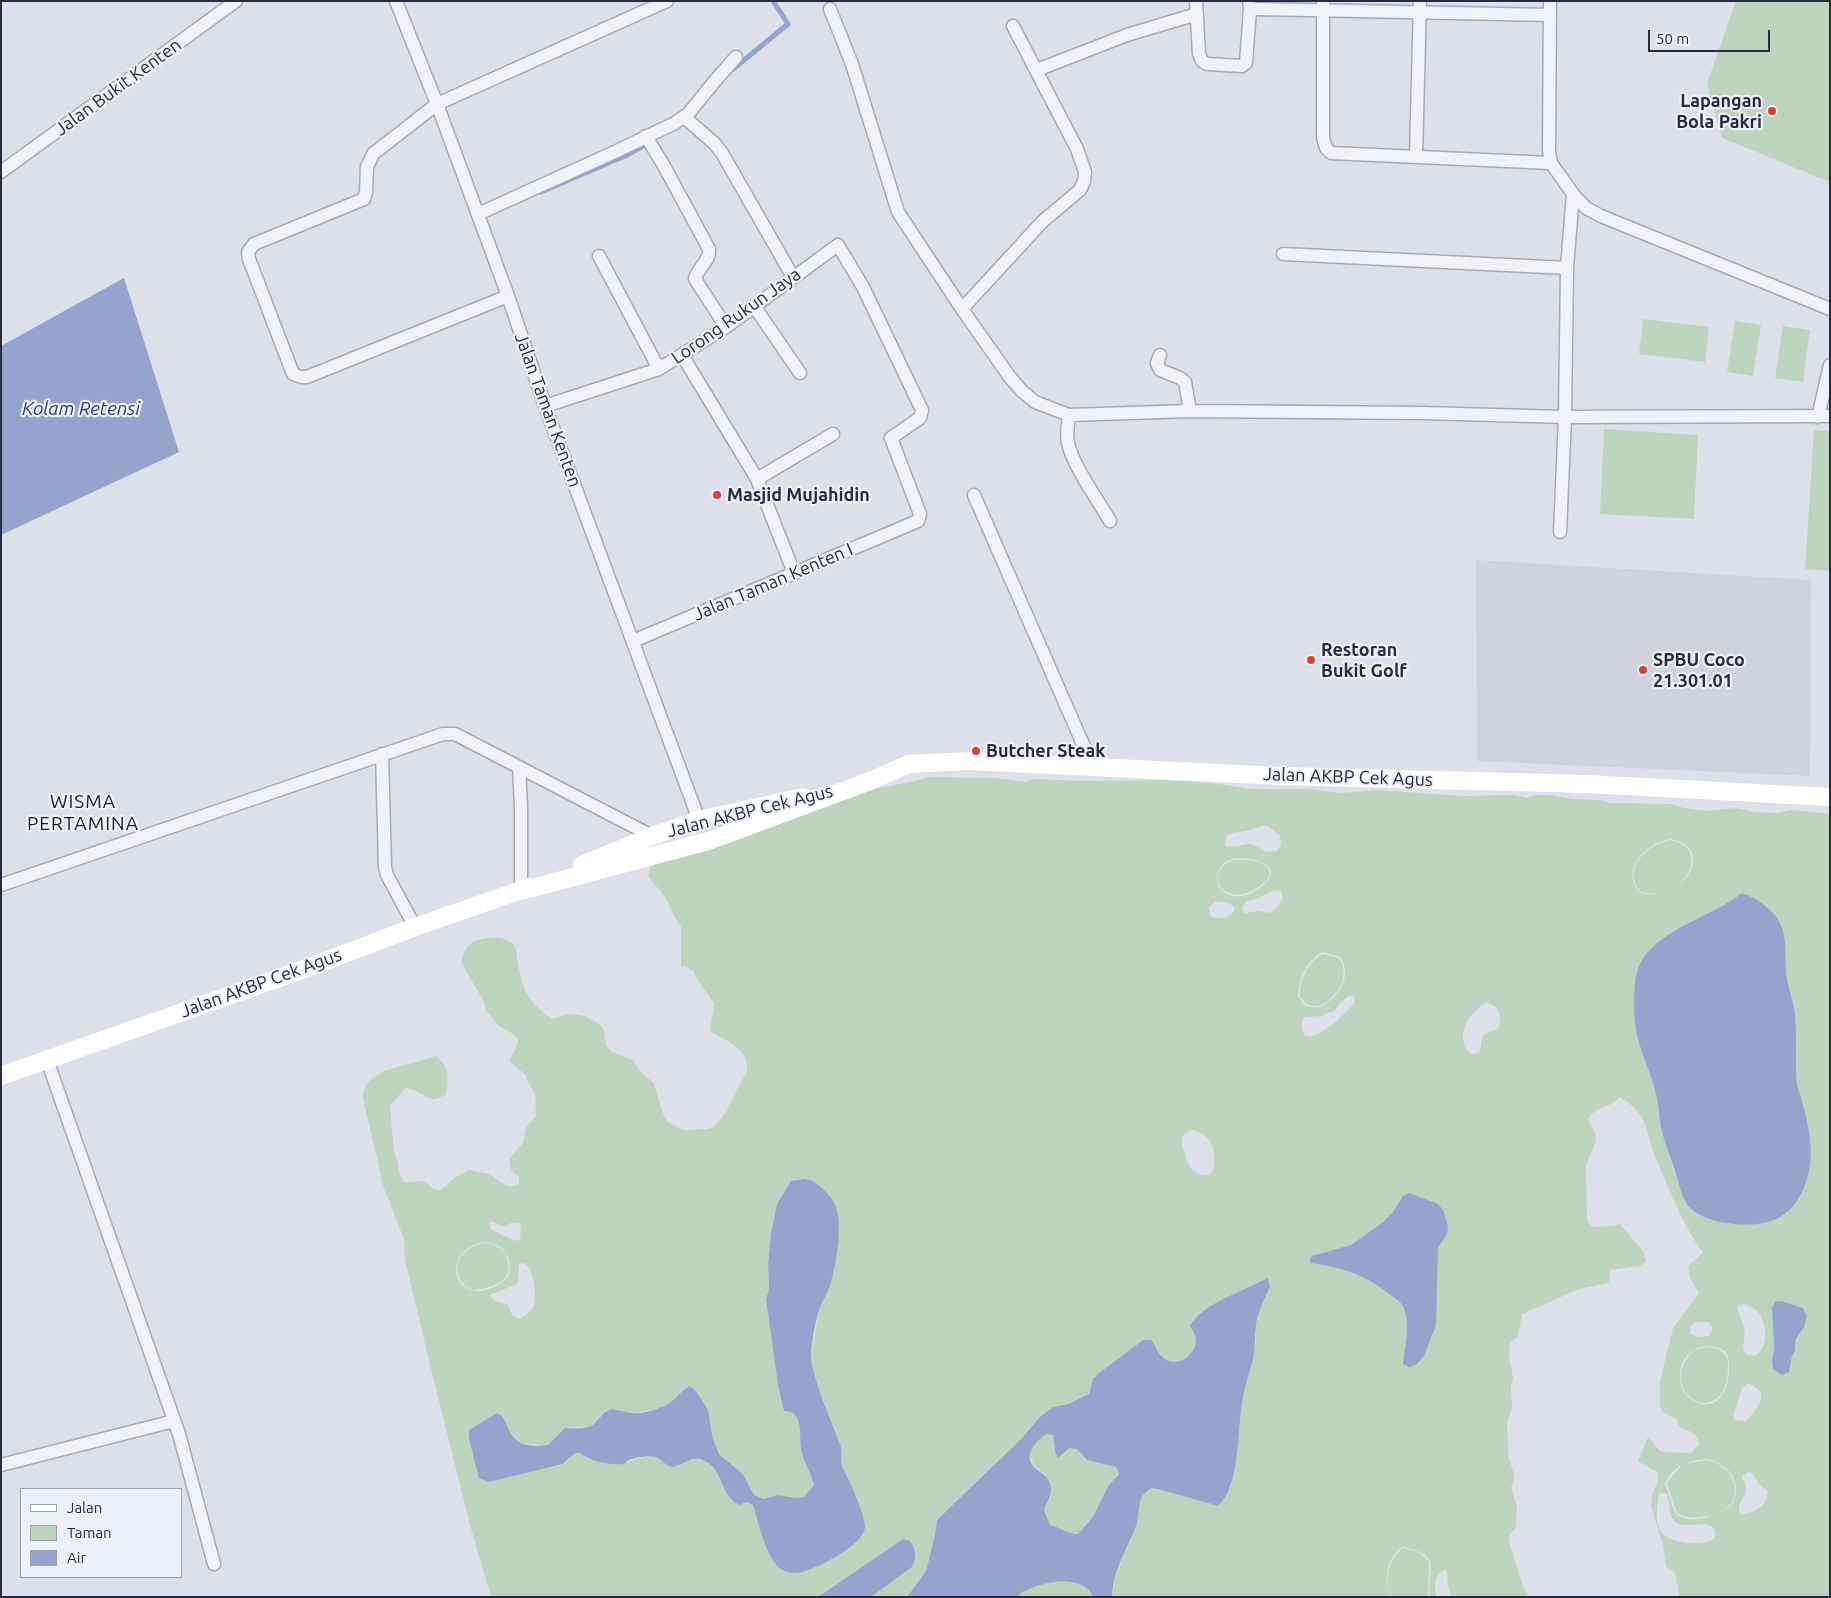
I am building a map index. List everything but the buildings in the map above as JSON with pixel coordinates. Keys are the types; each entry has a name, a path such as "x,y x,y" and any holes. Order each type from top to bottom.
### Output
{"main road":[{"name":"Jalan AKBP Cek Agus","path":"521,890 708,841 870,781 909,764 970,760 1280,776 1587,784 1830,797"},
{"name":"Jalan AKBP Cek Agus","path":"1,1076 521,890 652,836 699,820 870,781"}],"street":[{"name":"Jalan Bukit Kenten","path":"1,172 236,1"},
{"name":"Jalan Taman Kenten","path":"396,1 478,214 545,406 699,820"},
{"path":"508,296 301,377 293,374 252,268 248,252 254,244 364,199 367,167 373,154 437,104 667,1"},
{"path":"1550,1 1549,151 1551,163 1573,194 1586,208 1602,216 1830,309"},
{"path":"1037,70 1196,8 1202,61 1208,64 1242,66 1246,63 1248,55 1249,5 1419,7 1550,15"},
{"path":"1323,6 1323,137 1326,148 1331,153 1551,163"},
{"path":"1416,157 1419,7"},
{"path":"830,9 852,64 898,212 1009,376 1035,402 1068,416 1190,411 1423,413 1566,417 1824,416 1830,365"},
{"path":"962,309 1043,221 1080,190 1084,181 1083,164 1077,149 1013,26"},
{"path":"478,214 685,118 736,58"},
{"path":"685,118 714,143 722,153 792,277"},
{"path":"646,136 709,249 708,258 695,279 726,327"},
{"path":"1560,532 1566,417 1567,268 1573,194"},
{"name":"Lorong Rukun Jaya","path":"545,406 658,369 726,327 837,245 862,287 922,410 920,418 891,438 920,514 919,520 914,523"},
{"path":"1283,254 1567,268"},
{"path":"599,256 658,369"},
{"path":"754,306 800,372"},
{"path":"1160,354 1158,363 1160,370 1185,382 1190,411"},
{"path":"682,355 756,479 794,573"},
{"path":"1068,416 1068,441 1070,449 1085,480 1110,521"},
{"path":"756,479 833,434"},
{"path":"974,496 1093,767"},
{"name":"Jalan Taman Kenten I","path":"633,641 914,523"},
{"path":"1,885 436,735 450,733 456,734 519,766 652,836"},
{"path":"382,754 385,866 387,875 415,927"},
{"path":"519,766 521,890"},
{"path":"47,1060 174,1421 214,1564"},
{"path":"1,1465 174,1421"}],"shaded area":[{"name":"SPBU Coco 21.301.01","path":"1476,560 1811,580 1810,776 1477,761"}],"green space":[{"name":"Lapangan Bola Pakri","path":"1736,1 1830,1 1830,182 1722,138 1707,83"},
{"path":"1643,319 1709,327 1705,362 1639,354"},
{"path":"1735,321 1761,325 1753,376 1727,372"},
{"path":"1783,326 1810,330 1803,382 1775,378"},
{"path":"1604,429 1698,435 1694,519 1600,514"},
{"path":"1814,430 1830,431 1830,571 1805,569"},
{"path":"928,777 995,778 1025,782 1035,779 1085,781 1161,780 1212,783 1252,789 1311,789 1340,793 1378,790 1462,796 1514,795 1528,798 1534,795 1550,795 1572,799 1600,800 1610,803 1671,804 1706,811 1736,808 1755,812 1777,813 1792,810 1830,814 1830,1597 1679,1597 1675,1573 1666,1567 1663,1545 1651,1506 1652,1495 1658,1480 1657,1472 1638,1461 1648,1437 1660,1451 1664,1452 1691,1453 1699,1444 1695,1435 1679,1427 1676,1419 1663,1412 1660,1406 1660,1381 1673,1328 1699,1293 1690,1278 1688,1266 1703,1253 1675,1204 1652,1149 1644,1121 1630,1104 1620,1097 1611,1104 1600,1108 1588,1119 1595,1133 1596,1141 1586,1165 1587,1219 1588,1223 1593,1227 1620,1224 1643,1251 1646,1262 1640,1266 1610,1270 1609,1283 1579,1289 1522,1314 1518,1336 1510,1343 1509,1355 1513,1378 1511,1386 1512,1408 1507,1423 1509,1459 1514,1474 1514,1481 1511,1487 1517,1507 1516,1528 1510,1534 1509,1541 1523,1586 1529,1597 1452,1597 1448,1587 1447,1571 1444,1570 1437,1578 1435,1590 1437,1597 1430,1597 1431,1570 1428,1558 1416,1550 1403,1547 1389,1563 1387,1583 1391,1597 1112,1597 1119,1569 1137,1523 1141,1499 1147,1491 1151,1488 1158,1489 1218,1506 1231,1486 1242,1403 1256,1342 1256,1324 1263,1300 1270,1286 1268,1278 1210,1307 1193,1320 1196,1345 1186,1358 1176,1362 1166,1360 1156,1347 1143,1340 1093,1379 1089,1394 1068,1404 1053,1407 1041,1416 1020,1440 937,1520 926,1571 907,1597 871,1597 912,1567 915,1560 914,1548 900,1541 818,1597 491,1597 470,1525 430,1365 405,1260 404,1239 382,1183 363,1099 364,1090 375,1076 393,1068 435,1056 446,1068 448,1083 446,1094 440,1098 430,1099 416,1091 405,1088 390,1106 394,1152 400,1175 404,1182 419,1181 426,1183 433,1189 440,1190 454,1178 469,1170 489,1174 505,1185 519,1185 519,1178 511,1170 509,1159 523,1143 526,1127 536,1116 535,1093 526,1075 509,1061 518,1040 513,1034 499,1026 486,1010 484,1002 461,962 468,946 473,942 488,938 499,938 509,941 515,947 524,986 536,1006 552,1019 570,1014 585,1016 599,1024 604,1030 606,1045 611,1051 633,1060 642,1073 654,1083 663,1114 669,1123 684,1130 714,1127 725,1113 747,1070 747,1062 735,1046 710,1031 714,1003 694,972 681,966 681,926 663,894 648,875 650,868 686,841 720,824","holes":["1268,826 1280,836 1281,844 1277,851 1266,852 1249,844 1233,847 1226,846 1226,837 1232,833","1671,839 1685,844 1692,853 1693,863 1682,883 1670,890 1657,894 1641,893 1635,884 1633,875 1634,867 1645,851 1653,845","1235,858 1256,860 1268,867 1271,871 1270,878 1253,892 1246,895 1232,896 1225,893 1219,887 1217,877 1222,865","1274,890 1281,891 1283,898 1276,908 1269,913 1258,911 1247,913 1243,912 1242,908 1246,901 1257,899","1214,902 1226,903 1235,908 1225,918 1210,916 1209,908","1730,903 1785,940 1786,971 1795,1013 1797,1087 1802,1101 1811,1144 1811,1159 1787,1213 1772,1221 1758,1224 1728,1224 1718,1220 1710,1220 1690,1209 1679,1185 1661,1127 1657,1097 1639,1038 1635,990 1636,975 1642,961 1651,949 1689,923","1322,952 1340,957 1345,974 1342,986 1331,1000 1322,1006 1313,1007 1305,1006 1298,996 1304,971 1316,956","1349,996 1353,996 1355,999 1354,1004 1332,1025 1312,1036 1306,1036 1302,1026 1302,1021 1305,1017 1322,1016 1328,1012 1334,1012 1339,1004","1486,1003 1494,1006 1499,1012 1499,1028 1484,1035 1479,1053 1472,1054 1466,1048 1463,1041 1463,1033 1474,1012","1191,1130 1206,1136 1214,1150 1213,1169 1209,1175 1199,1174 1192,1170 1186,1159 1182,1140 1184,1134","799,1179 812,1180 830,1196 839,1229 832,1279 819,1310 811,1357 815,1377 841,1447 843,1466 865,1528 857,1541 842,1553 805,1572 782,1570 768,1549 753,1505 746,1502 732,1502 717,1473 706,1461 698,1459 688,1460 676,1466 651,1456 619,1464 577,1453 562,1464 541,1469 490,1417 509,1431 518,1442 548,1445 565,1428 590,1426 601,1415 616,1409 630,1414 660,1408 674,1401 683,1390 708,1410 715,1448 719,1454 743,1474 754,1495 764,1499 778,1495 797,1498 804,1497 814,1485 801,1450 799,1422 793,1413 784,1410 778,1386 766,1299 769,1289 768,1263 771,1233 777,1204","491,1221 504,1227 511,1223 518,1223 521,1226 520,1239 515,1241 492,1230 489,1225","482,1242 488,1242 503,1249 510,1264 509,1273 504,1281 484,1291 472,1290 463,1285 457,1277 456,1268 459,1258 468,1249","523,1263 529,1269 532,1275 535,1300 533,1307 526,1315 519,1319 512,1315 508,1305 493,1300 490,1295 518,1282 519,1264","1782,1301 1803,1308 1807,1316 1797,1337 1791,1369 1772,1361 1774,1349 1772,1308","1744,1304 1753,1308 1761,1317 1765,1330 1765,1342 1763,1348 1754,1356 1746,1354 1743,1348 1745,1329 1737,1309 1739,1305","1697,1322 1708,1322 1713,1329 1709,1336 1698,1337 1691,1334 1690,1326","1706,1346 1720,1348 1727,1354 1729,1360 1727,1385 1720,1398 1714,1402 1700,1404 1689,1398 1684,1392 1680,1374 1683,1363 1688,1355 1696,1349","1748,1383 1756,1387 1760,1391 1761,1396 1758,1406 1746,1421 1735,1420 1733,1416 1742,1388","1707,1459 1715,1461 1727,1469 1735,1481 1736,1488 1733,1503 1722,1511 1706,1518 1690,1519 1683,1518 1677,1514 1665,1485 1672,1473 1687,1463","1749,1472 1767,1490 1768,1495 1764,1504 1756,1510 1741,1515 1739,1508 1745,1495 1746,1486 1742,1476","1660,1493 1667,1494 1674,1521 1686,1525 1712,1526 1715,1531 1715,1538 1704,1543 1674,1540 1663,1534 1660,1530 1657,1514"]},
{"path":"1671,840 1682,844 1688,850 1691,857 1691,866 1688,874 1674,888 1665,892 1653,894 1641,892 1634,875 1635,866 1646,852 1662,842"},
{"path":"1235,860 1246,860 1263,864 1267,867 1269,877 1255,889 1242,894 1231,894 1223,889 1218,882 1218,873 1224,866"},
{"path":"1323,954 1339,958 1343,968 1343,979 1339,989 1324,1004 1318,1006 1306,1004 1300,996 1303,977 1309,966"},
{"path":"482,1243 493,1244 505,1252 509,1269 506,1276 499,1283 473,1290 461,1282 457,1271 458,1265 459,1260 466,1251"},
{"path":"1706,1347 1714,1348 1724,1353 1728,1364 1725,1386 1717,1398 1707,1403 1695,1401 1686,1393 1681,1382 1683,1367 1693,1351"},
{"path":"1045,1434 1053,1435 1058,1458 1069,1447 1077,1449 1087,1460 1116,1467 1119,1474 1108,1486 1093,1517 1078,1534 1050,1525 1044,1510 1051,1496 1046,1475 1034,1465 1030,1455 1033,1445"},
{"path":"1707,1460 1721,1466 1730,1475 1735,1488 1732,1503 1720,1512 1712,1515 1686,1517 1681,1515 1675,1508 1667,1484 1668,1481 1683,1464"},
{"path":"1403,1548 1419,1552 1429,1562 1428,1597 1392,1597 1388,1584 1388,1571 1393,1559"},
{"path":"1056,1582 1078,1583 1087,1587 1093,1597 1019,1597 1020,1594 1033,1587"}],"water":[{"name":"Kolam Retensi","path":"124,278 179,452 1,535 1,346"},
{"path":"1742,893 1759,901 1769,909 1780,923 1784,934 1787,975 1795,1014 1797,1085 1802,1099 1811,1147 1808,1175 1797,1201 1785,1214 1777,1219 1750,1225 1732,1224 1705,1218 1688,1206 1681,1191 1662,1133 1655,1089 1636,1031 1634,1006 1634,990 1639,967 1651,949 1675,931 1717,909"},
{"path":"804,1179 819,1185 827,1193 835,1204 838,1215 839,1236 834,1268 830,1286 820,1307 811,1354 818,1386 840,1444 843,1467 865,1522 863,1534 857,1541 840,1554 803,1572 789,1572 781,1569 771,1558 767,1549 753,1505 746,1502 739,1505 733,1501 728,1496 716,1470 701,1459 693,1459 673,1467 656,1457 646,1456 632,1459 623,1464 609,1464 577,1453 563,1464 489,1482 479,1478 469,1439 469,1430 497,1413 503,1417 510,1432 518,1442 538,1446 548,1445 565,1428 588,1427 610,1410 635,1413 656,1409 668,1404 690,1386 696,1391 708,1410 713,1439 719,1454 743,1474 754,1495 764,1499 778,1495 797,1498 804,1497 814,1485 801,1450 799,1422 793,1413 784,1411 778,1386 766,1299 769,1289 768,1263 771,1233 777,1204 791,1181"},
{"path":"1409,1193 1438,1204 1443,1210 1448,1226 1447,1234 1438,1248 1436,1325 1424,1356 1416,1365 1409,1367 1403,1364 1407,1320 1402,1304 1379,1286 1361,1276 1342,1269 1310,1263 1310,1259 1312,1256 1351,1245 1382,1223 1393,1212 1403,1196"},
{"path":"1268,1278 1270,1286 1257,1320 1253,1359 1242,1404 1234,1473 1225,1497 1218,1506 1158,1489 1151,1488 1147,1491 1141,1499 1138,1520 1118,1569 1112,1597 1093,1597 1088,1589 1080,1584 1059,1582 1037,1586 1020,1594 1019,1597 907,1597 926,1571 937,1520 1020,1440 1041,1416 1053,1407 1068,1404 1089,1394 1093,1379 1099,1373 1143,1340 1151,1340 1165,1359 1175,1362 1185,1359 1195,1346 1194,1333 1190,1326 1196,1318 1214,1304","holes":["1046,1434 1053,1435 1058,1458 1069,1448 1077,1449 1087,1460 1116,1467 1119,1474 1108,1486 1093,1517 1078,1534 1050,1525 1044,1510 1050,1494 1050,1484 1031,1462 1030,1453 1038,1440"]},
{"path":"1782,1301 1803,1308 1807,1316 1804,1327 1796,1339 1789,1372 1782,1375 1773,1369 1772,1308 1775,1302"},
{"path":"903,1539 910,1541 915,1550 915,1560 912,1567 871,1597 818,1597"}],"waterway":[{"path":"732,70 788,24 773,1"},
{"path":"541,192 625,156 647,144"}],"place":[{"name":"Lapangan Bola Pakri","path":"1772,111"},
{"name":"Masjid Mujahidin","path":"717,495"},
{"name":"Restoran Bukit Golf","path":"1311,660"},
{"name":"SPBU Coco 21.301.01","path":"1643,670"},
{"name":"Butcher Steak","path":"976,751"}],"district":[{"name":"WISMA PERTAMINA","path":"83,813"}]}
